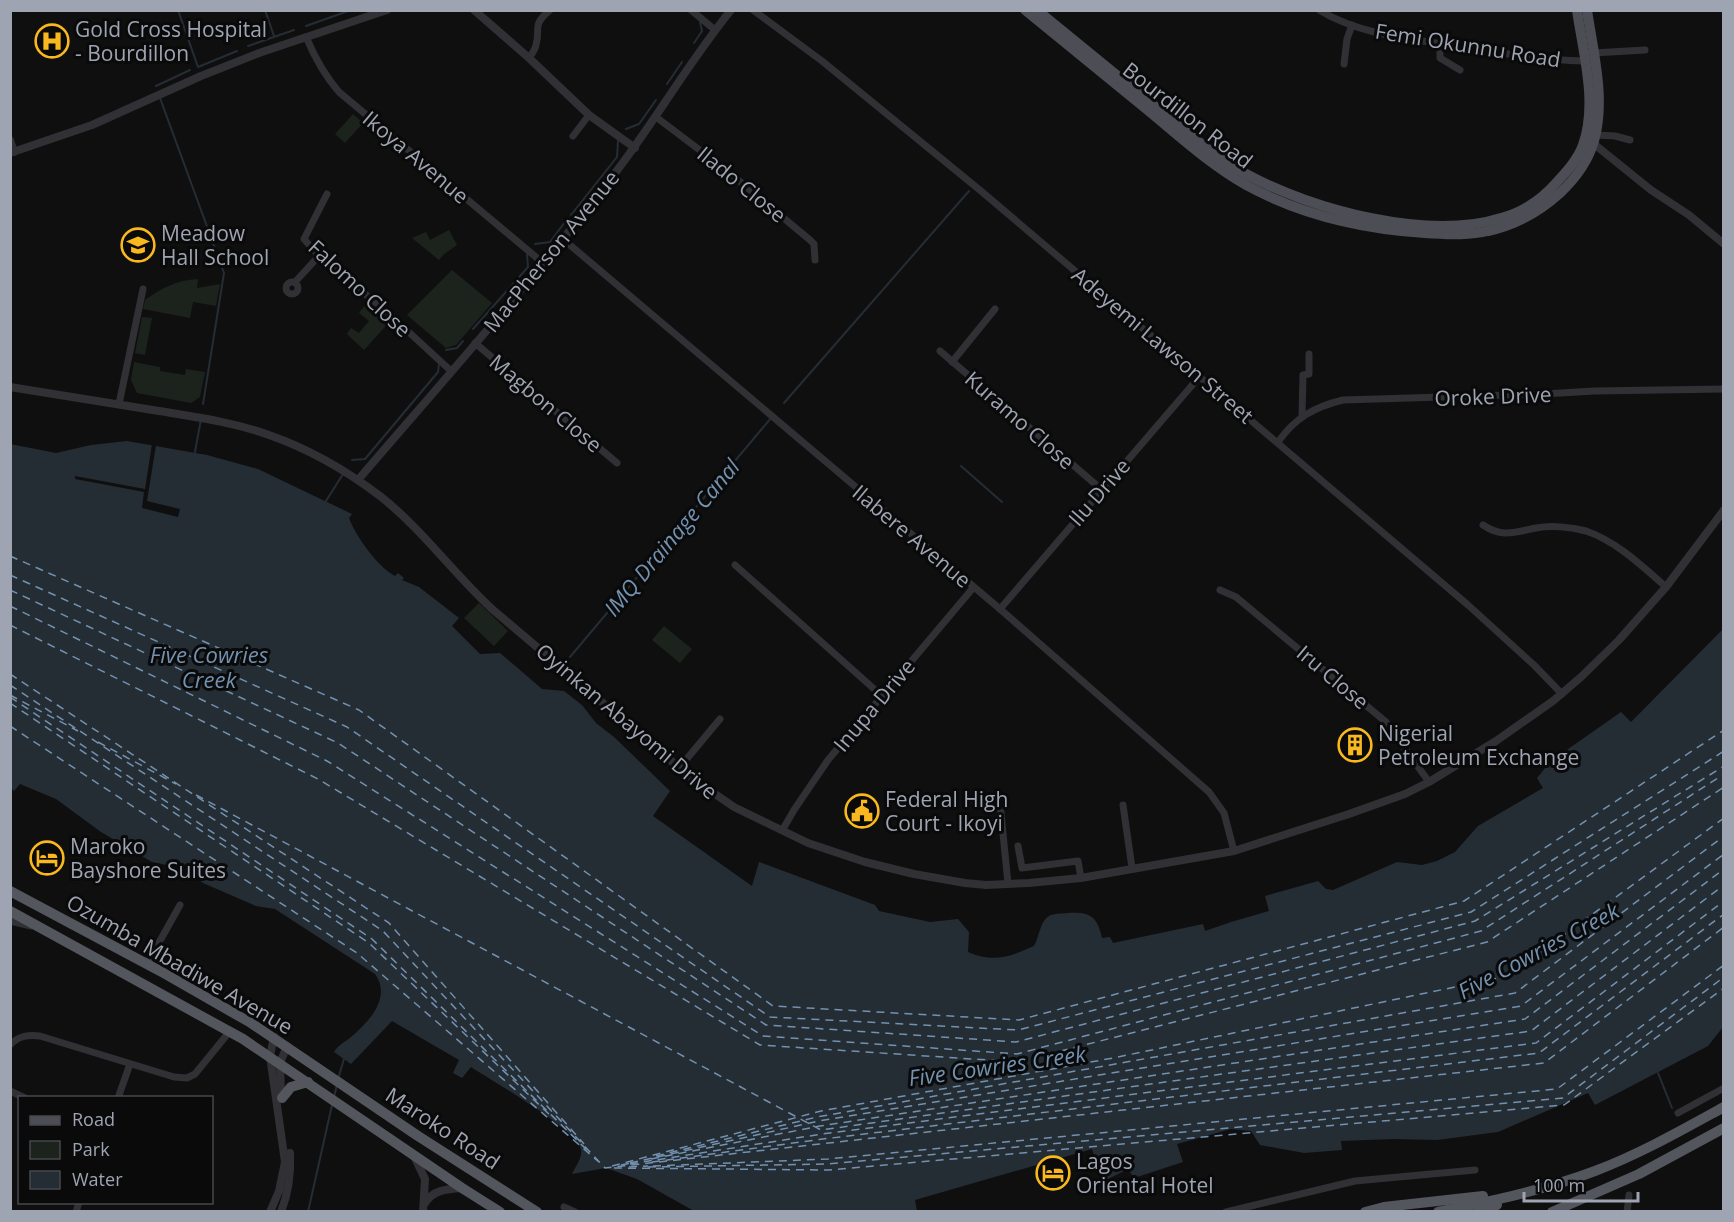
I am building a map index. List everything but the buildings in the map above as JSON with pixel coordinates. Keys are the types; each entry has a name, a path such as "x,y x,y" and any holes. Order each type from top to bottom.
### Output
{"highway":[{"name":"Ozumba Mbadiwe Avenue","path":"10,891 147,964 274,1037 328,1076"},
{"name":"Ozumba Mbadiwe Avenue","path":"10,911 230,1031 313,1085"},
{"name":"Maroko Road","path":"328,1076 537,1212"},
{"name":"Maroko Road","path":"313,1085 414,1156 500,1212"},
{"path":"282,1098 291,1087 313,1085"},
{"path":"1478,1212 1578,1178 1620,1161 1724,1107"},
{"path":"1552,1212 1639,1174 1724,1128"},
{"path":"1365,1212 1384,1207 1542,1189"},
{"path":"1438,1212 1542,1189"}],"main road":[{"name":"Bourdillon Road","path":"1025,10 1187,144 1233,177 1286,203 1348,223 1437,234 1476,233 1505,227 1539,211 1565,188 1581,170 1591,141"},
{"name":"Bourdillon Road","path":"1037,10 1186,132 1231,165 1280,190 1339,211 1397,222 1434,225 1464,225 1500,219 1521,211 1542,197 1567,172 1591,141"},
{"path":"1576,10 1588,78 1591,141"},
{"path":"1587,10 1599,95 1591,141"}],"street":[{"path":"10,140 12,152 92,125 201,76 387,10"},
{"path":"474,10 589,115 634,148"},
{"path":"529,58 537,44 538,25 550,10"},
{"path":"691,10 715,30"},
{"name":"MacPherson Avenue","path":"358,480 564,240 634,148 731,10"},
{"name":"Adeyemi Lawson Street","path":"753,10 822,61 981,190 1468,605 1562,693"},
{"name":"Femi Okunnu Road","path":"1319,10 1352,25 1391,36 1502,54 1584,61"},
{"path":"1344,64 1347,39 1352,25"},
{"name":"Ikoya Avenue","path":"306,37 319,66 339,92 543,263"},
{"path":"1440,44 1440,58 1460,69"},
{"path":"1593,53 1645,50"},
{"path":"573,135 589,115"},
{"name":"Ilado Close","path":"656,117 726,170 810,240 814,244 815,260"},
{"path":"1591,141 1616,136 1630,140"},
{"path":"1591,141 1651,190 1689,215 1724,244"},
{"name":"Falomo Close","path":"327,194 304,239 319,256 387,312 451,371"},
{"name":"Ilabere Avenue","path":"564,240 1000,609 1209,792 1224,813 1234,851"},
{"path":"295,282 319,256"},
{"path":"119,404 142,289"},
{"path":"952,362 995,309"},
{"name":"Magbon Close","path":"475,343 617,463"},
{"name":"Kuramo Close","path":"940,351 1101,489"},
{"path":"1302,415 1304,375 1309,374 1309,354"},
{"name":"Ilu Drive","path":"1000,609 1200,376"},
{"name":"Oyinkan Abayomi Drive","path":"10,387 119,404 246,428 299,447 358,480 405,518 465,584 492,609 710,792 734,807 808,843 838,854 914,874 965,883 1008,884 1081,878 1234,851 1405,794 1496,741 1562,693 1619,640 1666,587 1724,510"},
{"name":"Oroke Drive","path":"1278,442 1287,429 1302,415 1326,404 1359,399 1724,389"},
{"path":"1483,525 1501,534 1545,527 1586,531 1616,546 1666,587"},
{"path":"735,565 882,696"},
{"name":"Inupa Drive","path":"783,829 828,760 973,588"},
{"name":"Iru Close","path":"1220,590 1236,597 1386,722 1429,782"},
{"path":"680,767 720,719"},
{"path":"973,800 995,799 1000,803 1008,884"},
{"path":"1123,805 1132,868"},
{"path":"1018,846 1022,868 1078,861 1081,878"},
{"path":"147,964 180,905"},
{"path":"10,921 42,928"},
{"path":"10,1045 15,1039 26,1035 40,1035 174,1077 187,1078 195,1074 230,1031"},
{"path":"270,1212 282,1181 285,1162 270,1056 274,1037"},
{"path":"281,1212 291,1166 280,1063 287,1046"},
{"path":"119,1096 130,1064"},
{"path":"1678,1113 1724,1088"},
{"path":"414,1156 425,1179 423,1208"},
{"path":"1226,1212 1355,1182 1476,1170"},
{"path":"423,1208 431,1195 462,1188"},
{"path":"1628,1212 1629,1195"},
{"path":"564,1207 575,1212"}],"green space":[{"path":"353,114 363,123 345,143 335,134"},
{"path":"449,230 457,245 439,260 412,238 426,232 430,240"},
{"path":"452,270 492,303 456,345 446,348 407,315"},
{"path":"198,279 197,288 220,284 216,306 193,302 190,318 143,309 145,300 163,288"},
{"path":"369,300 392,319 364,350 347,334 351,328 359,333 369,321 359,313"},
{"path":"142,317 152,318 145,355 135,353"},
{"path":"134,362 160,367 160,371 185,375 186,369 205,372 200,397 191,403 137,393 131,380"},
{"path":"479,603 508,631 494,646 464,618"},
{"path":"664,626 692,649 680,663 652,640"}],"water":[{"name":"Five Cowries Creek","path":"127,441 207,455 258,469 352,514 349,518 357,534 368,551 388,572 395,576 398,573 404,578 402,580 419,587 459,618 452,626 480,654 500,653 542,689 564,691 582,705 596,723 614,737 670,791 653,816 752,886 759,862 875,905 879,911 930,922 958,919 969,932 968,952 994,958 1009,956 1034,946 1046,918 1053,914 1082,913 1087,915 1095,920 1102,938 1110,937 1113,943 1203,924 1205,931 1269,911 1265,896 1318,881 1326,889 1333,890 1397,862 1422,865 1437,861 1455,852 1478,826 1543,788 1537,778 1551,761 1621,712 1631,722 1723,629 1723,1027 1708,1046 1595,1105 1588,1093 1498,1132 1437,1140 1341,1141 1342,1150 1304,1153 1260,1145 1251,1131 1231,1129 1177,1144 1183,1162 1134,1178 1128,1169 1102,1182 1092,1149 915,1200 917,1211 694,1211 637,1179 606,1168 572,1174 580,1159 581,1149 576,1140 565,1130 532,1105 471,1067 462,1078 453,1073 459,1060 392,1021 351,1064 334,1052 365,1024 376,1008 381,991 375,974 275,909 256,906 203,883 186,869 152,862 101,832 56,799 20,784 14,791 11,788 10,444 56,453 91,445"}],"pier":[{"path":"152,444 156,445 147,501 180,509 178,517 142,508 144,492 75,479 75,476 145,489"}],"waterway":[{"path":"178,10 198,67 237,51"},
{"path":"265,10 274,36"},
{"path":"306,26 351,10"},
{"path":"694,43 702,31 700,22"},
{"path":"248,46 294,30"},
{"path":"667,84 682,62"},
{"path":"156,86 190,70"},
{"path":"160,98 224,273 203,404"},
{"path":"626,129 639,124 656,100"},
{"path":"571,215 617,157 618,141"},
{"name":"IMQ Drainage Canal","path":"784,403 969,191"},
{"path":"535,244 550,242 565,222"},
{"path":"473,329 528,267 527,254"},
{"path":"446,350 457,348 463,341"},
{"path":"352,460 365,459 438,372 439,364"},
{"name":"IMQ Drainage Canal","path":"570,657 771,418"},
{"path":"195,452 201,419"},
{"path":"961,466 1002,502"},
{"path":"326,501 343,474"},
{"path":"338,1079 344,1059"},
{"path":"1658,1073 1672,1108"},
{"path":"334,1097 337,1085"},
{"path":"308,1212 332,1105"}],"ferry route":[{"path":"10,556 359,710 773,1006 1019,1020 1464,901 1724,730"},
{"path":"10,575 347,727 770,1017 1018,1030 1471,912 1724,751"},
{"path":"10,590 338,743 766,1025 1016,1042 1475,921 1724,766"},
{"path":"10,606 327,761 763,1036 1017,1054 1481,931 1724,774"},
{"path":"10,625 318,779 760,1045 1018,1062 1487,942 1724,787"},
{"path":"10,674 389,923 584,1144"},
{"path":"10,685 383,931 605,1168 1544,1063 1724,927"},
{"path":"10,695 78,731"},
{"path":"10,697 372,939 588,1151"},
{"path":"10,703 369,943 552,1117"},
{"path":"10,726 357,953 599,1162"},
{"path":"98,742 176,784"},
{"path":"196,795 821,1130 1531,1031 1724,885"},
{"path":"612,1166 821,1111 1113,1058 1508,976 1724,818"},
{"path":"656,1156 817,1117 1515,993 1724,836"},
{"path":"630,1163 819,1121 1521,1006 1724,854"},
{"path":"651,1159 820,1126 1525,1019 1724,869"},
{"path":"630,1164 822,1134 1536,1043 1724,901"},
{"path":"652,1162 823,1139 1539,1053 1724,914"},
{"path":"653,1166 828,1159 1557,1089 1724,965"},
{"path":"648,1167 828,1164 1563,1098 1724,977"},
{"path":"614,1168 829,1170 1564,1105 1724,988"},
{"path":"621,1165 631,1163"},
{"path":"629,1167 648,1166"}],"place":[{"name":"Gold Cross Hospital - Bourdillon","path":"52,41"},
{"name":"Meadow Hall School","path":"138,245"},
{"name":"Nigerial Petroleum Exchange","path":"1355,745"},
{"name":"Federal High Court - Ikoyi","path":"862,811"},
{"name":"Maroko Bayshore Suites","path":"47,858"},
{"name":"Lagos Oriental Hotel","path":"1053,1173"}]}
